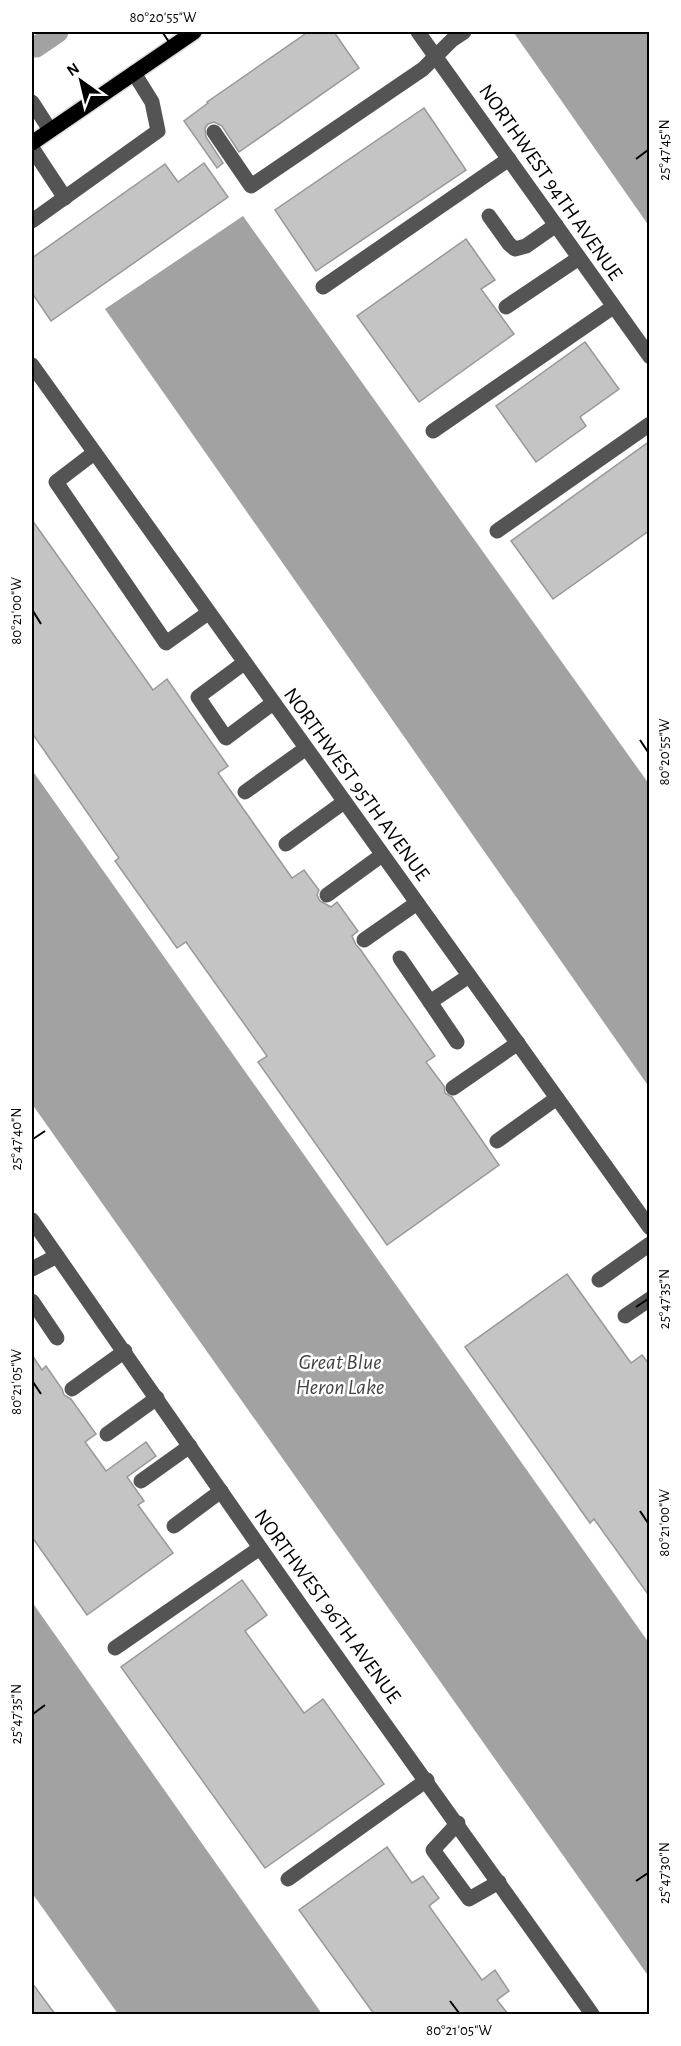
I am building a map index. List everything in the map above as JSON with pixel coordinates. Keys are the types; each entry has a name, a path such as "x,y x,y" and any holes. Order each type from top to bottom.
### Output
{"main road":[{"path":"32,143 194,32"}],"street":[{"name":"NORTHWEST 94TH AVENUE","path":"418,32 650,357"},
{"path":"214,132 251,186 423,69 452,40 464,32"},
{"path":"32,221 158,131 152,102 134,73"},
{"path":"32,102 51,129"},
{"path":"32,148 65,198"},
{"path":"322,287 509,159"},
{"path":"489,216 515,249 526,246 556,225"},
{"path":"506,308 579,258"},
{"path":"433,431 614,307"},
{"name":"NORTHWEST 95TH AVENUE","path":"32,365 650,1228"},
{"path":"497,531 650,424"},
{"path":"94,453 56,482 166,643 208,613"},
{"path":"244,663 198,697 226,738 273,704"},
{"path":"245,792 305,748"},
{"path":"286,844 344,802"},
{"path":"327,895 382,855"},
{"path":"364,940 417,903"},
{"path":"400,958 457,1042"},
{"path":"430,1002 469,976"},
{"path":"453,1088 518,1043"},
{"path":"497,1141 557,1098"},
{"name":"NORTHWEST 96TH AVENUE","path":"32,1220 260,1548 592,2014"},
{"path":"599,1281 650,1244"},
{"path":"32,1269 57,1256"},
{"path":"625,1316 650,1299"},
{"path":"32,1301 57,1338"},
{"path":"72,1389 125,1351"},
{"path":"106,1434 157,1398"},
{"path":"141,1481 190,1446"},
{"path":"174,1527 221,1491"},
{"path":"115,1648 260,1548"},
{"path":"288,1879 427,1780"},
{"path":"458,1823 432,1850 469,1899 499,1882"}],"water":[{"path":"649,32 649,226 514,33"},
{"path":"243,216 649,784 649,1087 105,309"},
{"name":"Great Blue Heron Lake","path":"32,770 649,1643 649,1977 32,1104"},
{"path":"32,1602 322,2014 118,2014 32,1893"}],"building":[{"path":"308,32 334,32 359,68 239,152 222,126 214,122 208,124 205,128 206,137 223,163 217,168 184,121 207,102"},
{"path":"424,108 466,170 316,271 275,210"},
{"path":"204,163 228,197 51,321 32,293 32,258 165,164 178,182"},
{"path":"466,239 495,280 481,289 514,334 419,402 357,316"},
{"path":"585,342 619,389 580,417 586,426 536,462 496,406"},
{"path":"650,441 650,530 553,599 511,541"},
{"path":"32,520 153,690 167,679 228,766 218,773 292,878 304,870 319,890 317,895 320,901 331,907 337,902 358,931 352,936 356,945 435,1056 426,1062 444,1086 445,1093 452,1097 499,1165 387,1245 258,1062 267,1056 186,942 177,948 115,861 119,858 32,733"},
{"path":"567,1274 631,1363 642,1355 650,1365 650,1597 594,1519 590,1523 465,1347"},
{"path":"32,1355 42,1370 46,1366 64,1395 71,1399 96,1434 85,1442 106,1471 146,1442 156,1456 127,1477 144,1501 138,1505 173,1553 87,1615 32,1537"},
{"path":"242,1580 267,1615 245,1631 304,1713 323,1699 384,1784 265,1868 121,1667"},
{"path":"387,1847 412,1883 423,1876 439,1898 429,1906 482,1980 495,1970 509,1991 497,2000 508,2014 374,2014 299,1910"},
{"path":"32,1983 55,2014 32,2014"}],"waterway":[{"path":"36,47 58,32"}]}
